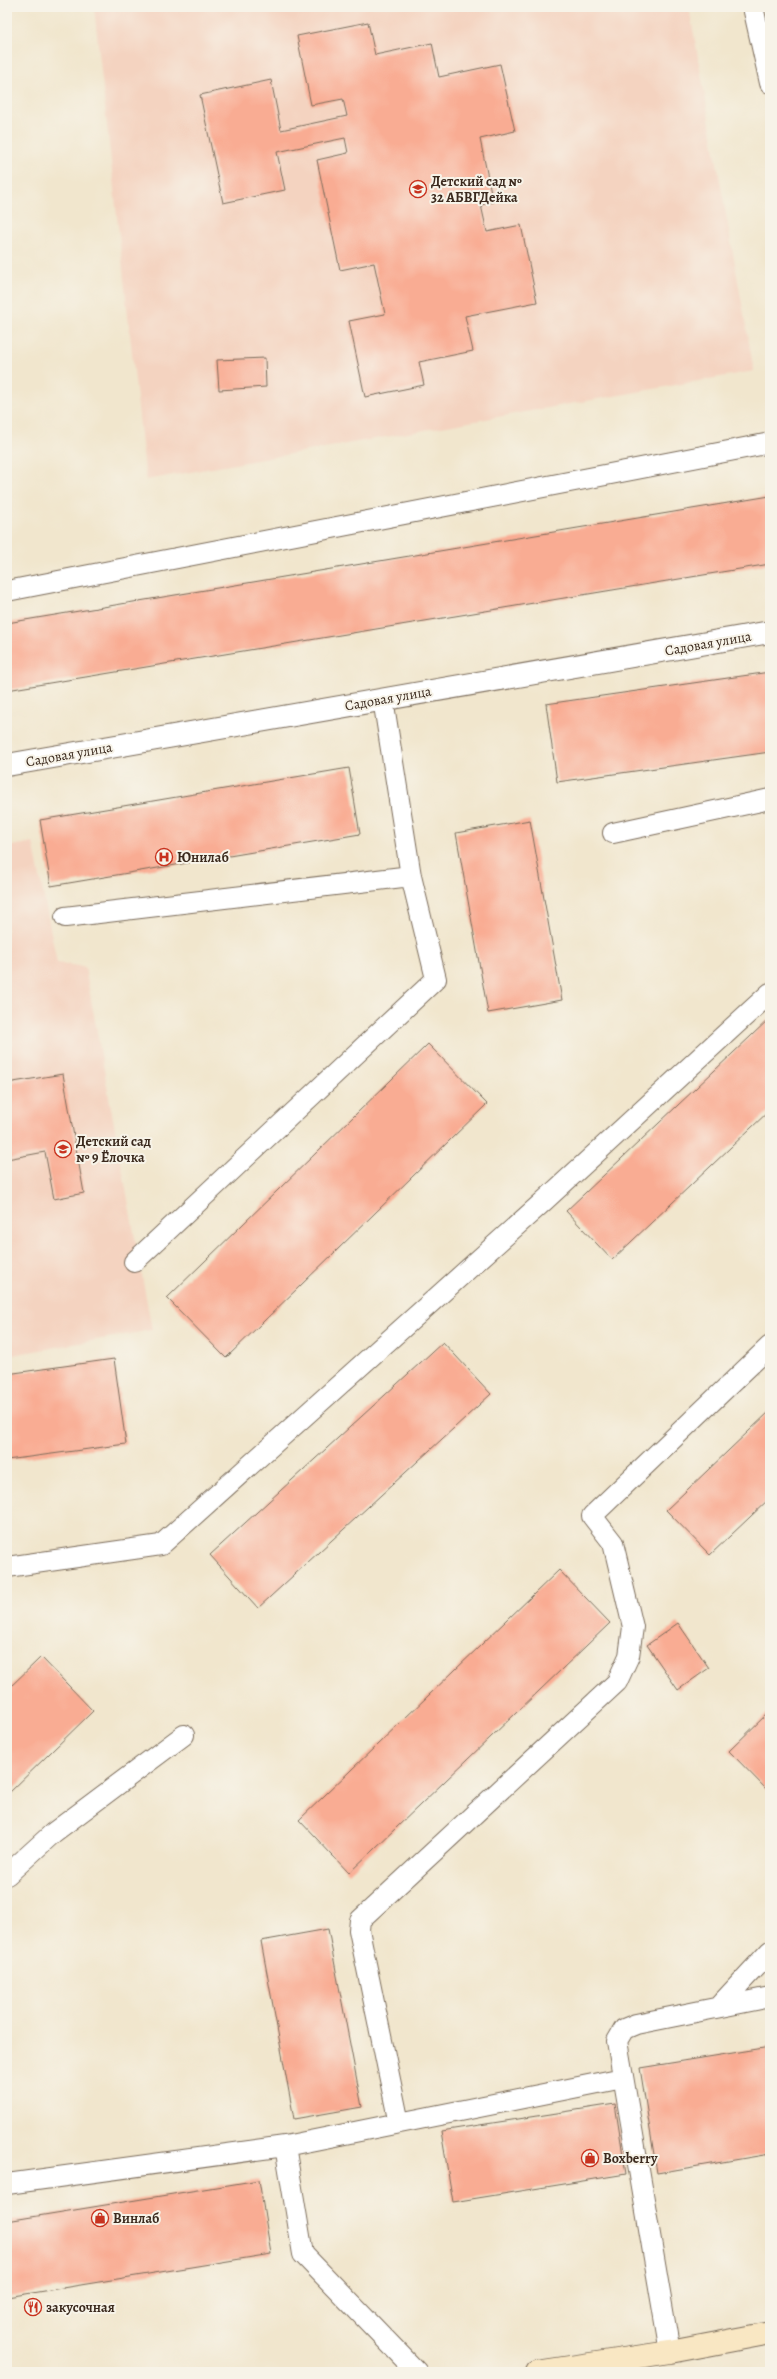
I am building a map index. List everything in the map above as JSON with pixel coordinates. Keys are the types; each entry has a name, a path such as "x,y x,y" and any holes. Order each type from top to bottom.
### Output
{"main road":[{"path":"537,2372 670,2352 770,2333"}],"street":[{"name":"Садовая улица","path":"7,765 770,632"}],"lane":[{"path":"753,7 770,82"},
{"path":"7,591 770,444"},
{"path":"134,1262 436,979 411,876 383,699"},
{"path":"613,833 770,799"},
{"path":"65,917 411,876"},
{"path":"7,1567 161,1545 544,1201 770,993"},
{"path":"399,2123 359,1930 360,1920 617,1682 629,1656 633,1627 612,1543 592,1516 770,1346"},
{"path":"7,1875 53,1833 184,1735"},
{"path":"718,2007 770,1951"},
{"path":"670,2352 617,2041 624,2029 636,2024 770,1997"},
{"path":"7,2184 285,2146 623,2078"},
{"path":"285,2146 303,2254 417,2372"}],"shaded area":[{"name":"Детский сад № 32 АБВГДейка","path":"94,7 689,7 754,371 146,480"},
{"name":"Детский сад № 9 Ёлочка","path":"33,842 57,963 85,967 152,1330 7,1356 7,847"}],"building":[{"path":"368,22 375,55 432,43 439,77 500,64 515,131 480,139 493,202 481,205 487,232 521,225 537,302 465,316 473,351 419,362 424,385 365,397 349,321 385,314 374,263 340,270 317,160 348,153 345,138 277,152 285,190 223,203 200,95 271,80 281,130 347,116 343,99 311,105 297,36"},
{"path":"265,358 266,387 219,390 217,360"},
{"path":"770,496 770,564 7,690 7,623"},
{"path":"770,672 770,752 557,782 546,704"},
{"path":"349,768 360,834 51,886 40,820"},
{"path":"530,820 562,1000 488,1013 456,833"},
{"path":"770,1018 770,1110 612,1260 566,1211"},
{"path":"428,1044 487,1104 226,1358 167,1298"},
{"path":"63,1074 84,1193 54,1199 45,1152 7,1159 7,1083"},
{"path":"443,1342 491,1394 258,1608 210,1555"},
{"path":"114,1359 126,1444 7,1460 7,1374"},
{"path":"770,1411 770,1498 710,1555 666,1510"},
{"path":"559,1570 610,1623 349,1873 299,1820"},
{"path":"678,1623 709,1668 678,1690 647,1645"},
{"path":"41,1657 93,1711 7,1795 7,1690"},
{"path":"770,1711 770,1793 729,1751"},
{"path":"328,1929 362,2107 294,2119 261,1941"},
{"path":"770,2047 770,2154 657,2173 640,2068"},
{"path":"615,2104 626,2174 453,2202 441,2131"},
{"path":"259,2180 271,2254 7,2297 7,2221"}],"place":[{"name":"Детский сад № 32 АБВГДейка","path":"418,189"},
{"name":"Юнилаб","path":"164,857"},
{"name":"Детский сад № 9 Ёлочка","path":"63,1149"},
{"name":"Boxberry","path":"590,2158"},
{"name":"Винлаб","path":"100,2218"},
{"name":"закусочная","path":"33,2307"}]}
